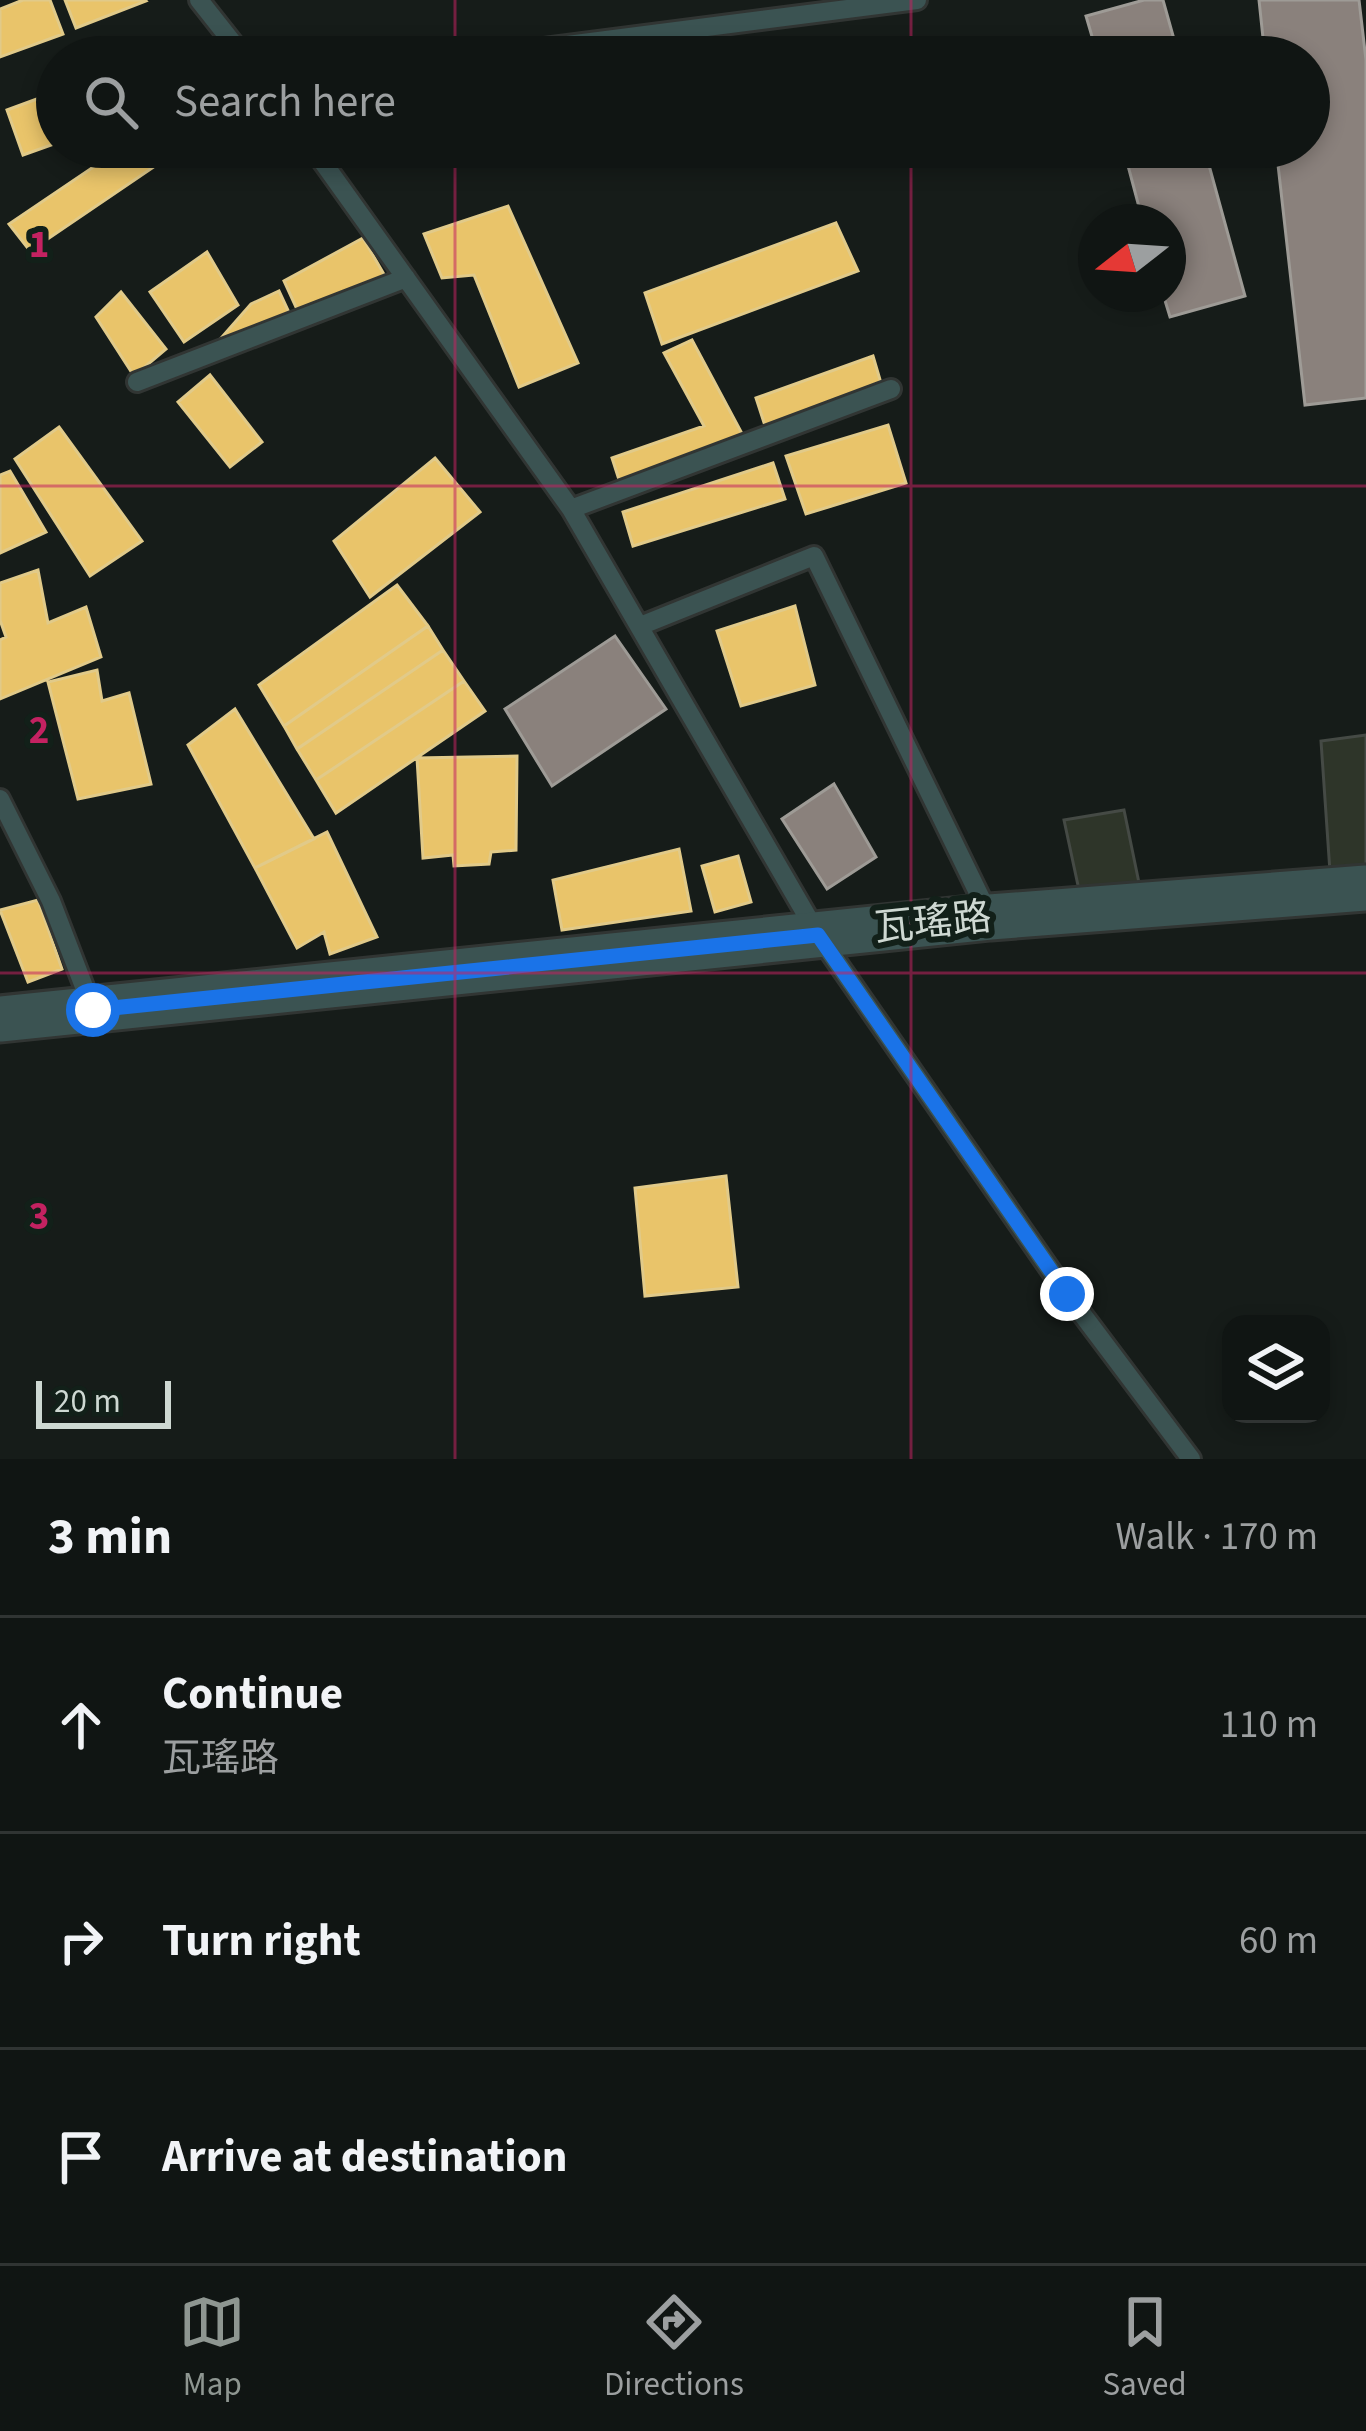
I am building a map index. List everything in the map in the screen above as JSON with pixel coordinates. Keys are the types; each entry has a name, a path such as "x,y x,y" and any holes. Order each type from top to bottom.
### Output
{"street":[{"name":"瓦瑤路","path":"0,1019 990,916 1366,888"}],"lane":[{"path":"199,0 227,36"},
{"path":"637,36 917,0"},
{"path":"328,168 571,509 818,935 1067,1294 1191,1459"},
{"path":"137,382 406,278"},
{"path":"571,509 891,389"},
{"path":"640,626 814,556 990,916"},
{"path":"0,799 51,901 93,1010"}],"building: Homes":[{"path":"23,0 50,0 63,34 36,36 36,44 0,57 0,9"},
{"path":"65,0 145,0 146,1 76,28"},
{"path":"36,99 36,150 23,155 7,110"},
{"path":"92,168 152,168 30,251 9,224"},
{"path":"508,206 578,363 519,387 474,275 442,278 424,234"},
{"path":"836,223 858,271 662,344 645,293"},
{"path":"363,238 389,283 301,318 284,281"},
{"path":"207,252 238,305 184,342 150,292"},
{"path":"279,291 293,321 215,345 251,304"},
{"path":"121,292 166,349 134,376 96,317"},
{"path":"692,340 747,443 622,489 612,458 704,426 664,353"},
{"path":"873,356 886,400 770,441 756,398"},
{"path":"210,375 262,442 230,467 178,402"},
{"path":"888,425 906,483 806,514 786,456"},
{"path":"59,427 142,541 90,576 15,459"},
{"path":"435,458 480,512 370,597 334,541"},
{"path":"773,463 785,499 633,546 623,512"},
{"path":"10,471 46,532 0,553 0,475"},
{"path":"38,570 48,623 86,607 101,657 0,699 0,640 6,637 0,620 0,583"},
{"path":"397,585 428,626 284,726 259,685"},
{"path":"795,606 815,685 741,706 717,631"},
{"path":"428,626 443,650 297,749 284,726"},
{"path":"443,650 464,681 316,780 297,749"},
{"path":"97,670 102,701 129,693 151,784 78,799 48,682"},
{"path":"464,681 485,711 336,813 316,780"},
{"path":"235,709 314,839 255,868 188,745"},
{"path":"517,756 516,850 491,852 489,864 454,866 453,855 423,858 417,758"},
{"path":"327,832 377,937 330,954 324,932 297,948 255,868"},
{"path":"679,849 691,911 562,930 553,880"},
{"path":"738,856 751,902 715,912 702,866"},
{"path":"38,900 62,969 28,982 0,910"},
{"path":"726,1176 738,1287 645,1296 635,1188"}],"building: Industry":[{"path":"1144,0 1163,0 1173,36 1092,36 1086,16"},
{"path":"1259,0 1359,0 1366,60 1366,398 1305,405 1278,168 1330,168 1330,36 1263,36"},
{"path":"1129,168 1210,168 1245,296 1170,317 1168,312 1186,312 1186,204 1138,204"},
{"path":"615,636 666,709 552,786 505,709"},
{"path":"834,784 876,857 827,889 782,819"}],"building: Other":[{"path":"1366,735 1366,867 1330,872 1321,741"},
{"path":"1124,810 1139,883 1079,890 1064,820"}],"route":[{"path":"93,1010 818,935 1067,1294"}]}
